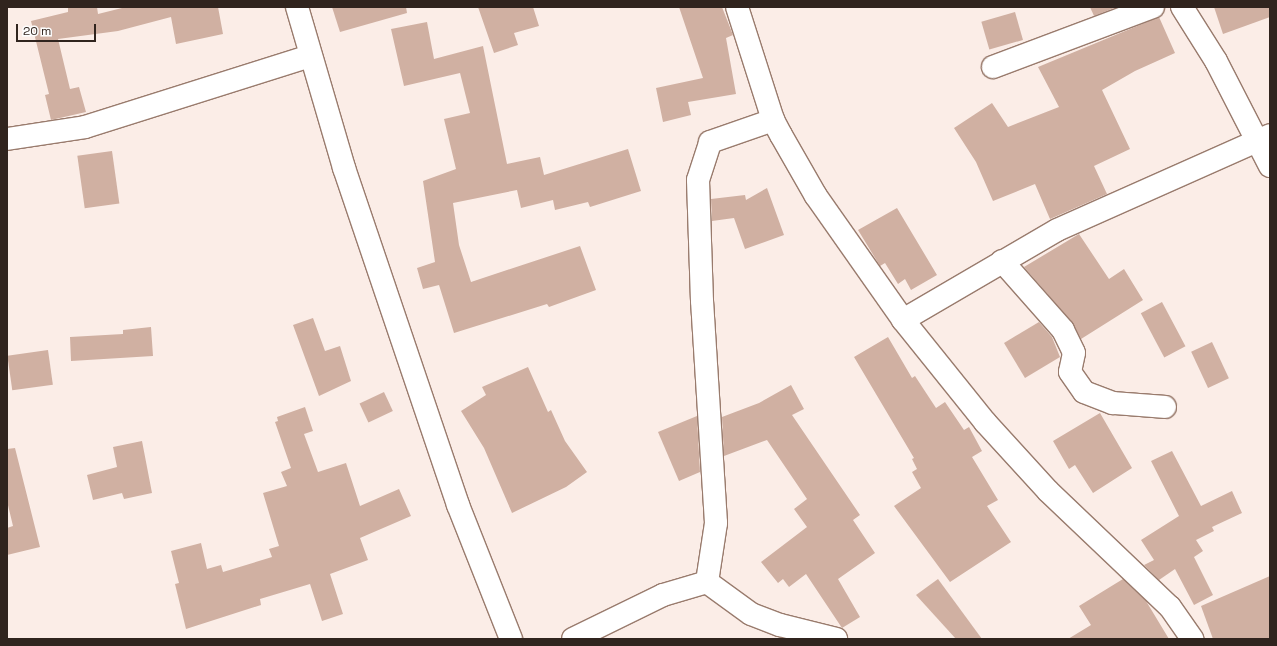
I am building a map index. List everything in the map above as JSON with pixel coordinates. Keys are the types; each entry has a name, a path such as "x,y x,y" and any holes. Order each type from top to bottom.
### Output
{"street":[{"path":"297,7 310,56 344,168 456,497 511,639"},
{"path":"738,7 774,120 816,196 903,320 985,422 1048,491 1170,607 1192,639"},
{"path":"993,67 1153,7"},
{"path":"1182,7 1264,138 1270,166"},
{"path":"7,139 85,127 310,56"},
{"path":"707,582 716,523 702,302 698,180 710,142 774,120"},
{"path":"903,320 1002,261 1058,230 1264,138"},
{"path":"1002,261 1063,330 1074,353 1070,372 1084,392 1113,403 1164,407"},
{"path":"573,639 663,595 707,582"},
{"path":"707,582 751,614 780,625 836,639"}],"building":[{"path":"68,7 97,7 98,14 126,7 218,7 223,34 176,44 171,17 118,31 58,39 70,89 79,87 86,112 51,120 45,95 49,94 31,21 68,12"},
{"path":"332,7 406,7 407,13 340,32"},
{"path":"478,7 533,7 539,26 514,33 518,45 494,53"},
{"path":"679,7 722,7 733,35 726,38 736,94 688,102 691,115 663,122 656,88 703,78"},
{"path":"1090,7 1117,7 1094,16"},
{"path":"1214,7 1270,7 1270,17 1223,34"},
{"path":"1015,12 1023,40 989,50 981,22"},
{"path":"1159,17 1175,53 1135,71 1102,90 1130,149 1094,166 1107,194 1050,219 1035,184 993,201 976,162 954,128 992,103 1008,127 1059,107 1038,67"},
{"path":"427,22 434,59 483,46 507,164 540,157 544,175 628,149 641,191 590,207 588,202 555,210 553,200 521,208 517,190 453,203 459,245 471,282 580,246 596,290 549,307 547,304 454,333 439,285 423,289 417,268 435,262 423,181 456,169 444,119 470,113 460,73 404,86 391,29"},
{"path":"112,151 119,203 85,208 77,156"},
{"path":"767,188 784,235 745,249 734,218 712,221 711,199 745,195 746,200"},
{"path":"897,208 937,275 911,290 905,279 898,284 885,263 880,266 858,230"},
{"path":"1079,234 1109,279 1124,269 1143,300 1081,339 1072,322 1024,267"},
{"path":"1162,302 1185,346 1164,357 1141,313"},
{"path":"313,318 325,351 340,346 351,381 319,396 293,325"},
{"path":"1039,322 1052,337 1060,357 1025,378 1004,343"},
{"path":"151,327 153,356 71,361 70,337 123,334 123,330"},
{"path":"888,337 912,378 915,376 936,408 945,402 964,430 969,427 982,451 972,457 998,500 987,506 1011,542 950,582 894,506 921,488 912,472 917,469 912,459 914,458 854,357"},
{"path":"1212,342 1229,378 1208,388 1191,352"},
{"path":"48,350 53,385 12,390 7,356"},
{"path":"528,367 548,412 551,410 565,441 587,472 566,487 512,513 484,448 461,411 486,395 482,387"},
{"path":"791,385 804,409 792,415 860,515 853,520 875,553 838,579 860,617 842,628 806,574 789,587 783,579 778,583 761,562 807,527 794,509 807,499 767,440 724,456 722,417 759,403"},
{"path":"384,392 393,411 368,422 360,403"},
{"path":"305,407 313,431 304,434 318,472 346,463 360,506 399,489 411,516 360,538 368,560 330,574 343,614 322,621 310,584 260,599 261,605 186,629 175,584 179,583 171,551 201,543 207,569 221,565 223,572 272,557 269,549 279,546 263,493 287,486 281,472 291,468 275,422 278,421 277,417"},
{"path":"1100,413 1132,468 1093,493 1075,465 1069,469 1053,441"},
{"path":"697,416 700,472 679,481 658,432"},
{"path":"142,441 152,493 124,499 122,493 93,500 87,475 117,467 113,447"},
{"path":"15,448 40,547 7,555 7,528 13,526 7,501 7,449"},
{"path":"1172,451 1201,506 1232,491 1242,513 1212,527 1214,531 1196,540 1203,551 1194,557 1213,595 1194,605 1175,569 1159,580 1144,565 1154,560 1141,540 1179,516 1151,461"},
{"path":"1270,576 1270,639 1213,639 1201,606"},
{"path":"938,579 982,639 956,639 916,595"},
{"path":"1123,579 1146,601 1169,639 1068,639 1091,625 1079,606"}]}
